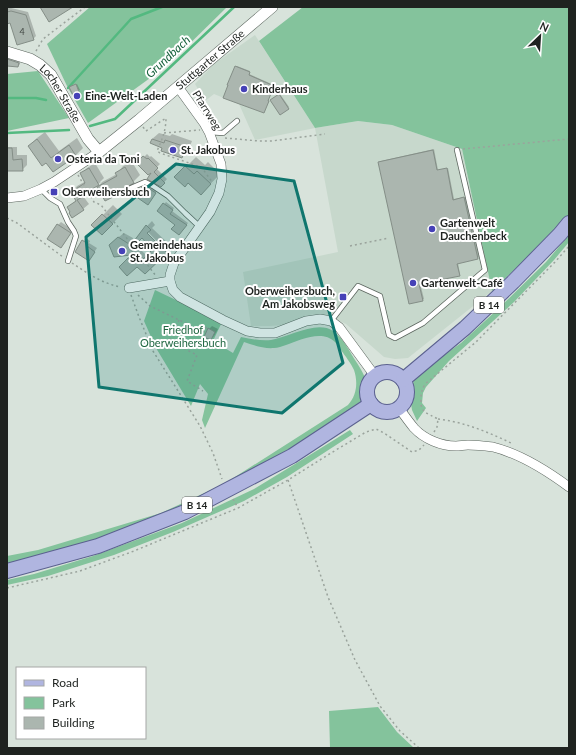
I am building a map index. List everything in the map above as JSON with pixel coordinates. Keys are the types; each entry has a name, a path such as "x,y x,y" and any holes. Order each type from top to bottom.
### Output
{"main road":[{"name":"B 14","path":"404,380 465,328 513,282 569,223"},
{"path":"388,372 394,373 404,380 407,387 407,395 399,408 387,412 375,408 371,404 367,389 370,381 375,376 388,372"},
{"name":"B 14","path":"7,571 98,546 185,512 292,456 371,404"}],"street":[{"name":"Stuttgarter Straße","path":"7,198 24,196 41,189 99,152 272,7"},
{"name":"Locher Straße","path":"7,52 40,65 51,76 88,139 99,152"},
{"name":"Pfarrweg","path":"170,281 170,275 174,263 210,212 219,193 222,179 221,164 204,123 178,87"},
{"path":"128,288 170,281 173,290 180,298 247,331 275,333 306,321 320,319 331,322 339,327 375,376"},
{"path":"399,408 415,429 429,439 447,445 491,447 514,454 536,464 569,487"}],"lane":[{"path":"209,134 223,133 237,121"},
{"path":"331,322 358,286 380,296 389,335 395,338 423,323 485,270 457,150"},
{"path":"122,194 145,182 168,196 200,227"},
{"path":"41,189 50,198 60,204 76,236 68,261"}],"path":[{"path":"34,54 43,39 85,7"},
{"path":"139,120 146,131 166,118 166,126 157,151 196,164 202,168 219,193"},
{"path":"164,133 209,134 220,138 259,141 272,141 325,134"},
{"path":"457,150 569,139"},
{"path":"74,168 94,202 101,205 160,282"},
{"path":"350,246 388,238"},
{"path":"7,588 80,571 134,551 238,508 288,480 331,452 366,432 376,429 412,452 419,450 437,427 438,419 425,412 420,406 421,391 425,384 476,342 569,246"},
{"path":"128,288 150,306 179,320 204,332 207,326"},
{"path":"128,288 153,351 200,426 213,453 222,479"},
{"path":"179,320 169,341 197,355 187,382 203,391"},
{"path":"288,480 328,597 355,660 380,706 400,732 419,748"},
{"path":"233,499 238,508"}],"highlighted area":[{"path":"176,164 294,181 343,363 282,413 99,387 86,237"}],"shaded area":[{"name":"Kinderhaus","path":"255,35 315,128 255,140 239,104 214,94 205,101 195,84 214,64"},
{"path":"358,121 392,125 462,149 492,291 408,358 395,359 384,357 346,324 327,315 307,315 284,325 251,326 243,272 338,252 315,128"}],"green space":[{"path":"90,7 227,7 168,65 88,123 67,86 47,44"},
{"path":"303,7 569,7 569,215 555,231 492,291 462,149 392,125 358,121 315,128 259,41"},
{"path":"38,71 69,118 7,131 7,74"},
{"path":"569,235 569,242 554,260 514,302 449,361 426,387 423,393 422,403 426,408 417,421 412,410 410,398 414,380 430,365 461,343 499,308 546,262"},
{"name":"Friedhof Oberweihersbuch","path":"155,290 222,322 213,341 233,353 241,337 271,340 311,328 319,327 333,331 346,346 364,374 366,389 360,405 299,448 178,513 73,548 7,564 7,556 38,550 161,513 224,484 348,405 351,401 356,388 354,370 335,342 330,338 317,336 304,338 274,348 262,347 244,342 205,428 202,420 208,394 200,384 191,406 156,348 144,321"},
{"path":"350,430 353,434 287,477 244,501 173,532 114,555 48,576 7,585 7,580 34,574 93,556 182,523 254,489"},
{"path":"378,707 397,732 414,748 330,748 329,711"}],"building":[{"path":"40,7 73,7 49,22"},
{"path":"11,11 26,15 34,40 17,45 10,23 7,24 7,12"},
{"path":"7,59 19,63 18,67 7,66"},
{"path":"235,66 250,72 249,75 274,86 264,113 223,98"},
{"path":"76,84 79,92 73,95 69,87"},
{"path":"279,94 289,109 280,115 270,100"},
{"path":"37,139 51,158 69,145 76,156 53,172 46,163 42,166 28,146"},
{"name":"St. Jakobus","path":"152,139 164,143 165,140 186,147 182,158 161,151 162,148 150,143"},
{"path":"7,148 12,148 13,160 22,159 23,171 7,171"},
{"name":"Gartenwelt Dauchenbeck","path":"433,150 437,170 447,168 453,200 464,197 478,259 457,264 460,276 419,284 423,301 409,304 378,162"},
{"path":"143,156 147,159 148,158 158,168 154,172 165,183 161,187 147,179 151,173 148,175 136,163"},
{"path":"185,166 194,174 197,171 211,184 201,195 188,183 185,187 174,177"},
{"path":"125,167 134,183 116,193 117,195 105,201 97,187 117,176 115,173"},
{"path":"89,168 99,185 85,193 86,195 77,200 84,210 72,218 67,207 76,201 71,192 85,183 80,173"},
{"path":"145,186 156,193 148,205 135,196 141,188"},
{"path":"163,203 173,210 170,214 187,225 179,235 171,229 175,225 157,211"},
{"path":"102,214 113,224 102,235 91,225"},
{"path":"57,224 71,233 61,248 47,239"},
{"path":"146,225 151,230 147,233 167,253 145,274 137,267 127,276 119,267 131,255 114,257 109,245 118,237 129,244 128,247 141,261 152,250 142,238 137,243 134,241"},
{"path":"82,240 95,252 89,261 75,252"},
{"path":"208,328 215,332 211,340 204,337"}],"waterway":[{"path":"68,88 131,19 162,7"},
{"name":"Grundbach","path":"90,126 115,119 234,7"},
{"path":"7,98 36,98 46,100"},
{"name":"Grundbach","path":"7,133 69,130"}],"place":[{"name":"Kinderhaus","path":"244,89"},
{"name":"Eine-Welt-Laden","path":"77,96"},
{"name":"St. Jakobus","path":"173,150"},
{"name":"Osteria da Toni","path":"58,159"},
{"name":"Oberweihersbuch","path":"54,192"},
{"name":"Gartenwelt Dauchenbeck","path":"432,229"},
{"name":"Gemeindehaus St. Jakobus","path":"122,251"},
{"name":"Gartenwelt-Café","path":"413,283"},
{"name":"Oberweihersbuch, Am Jakobsweg","path":"343,297"}]}
